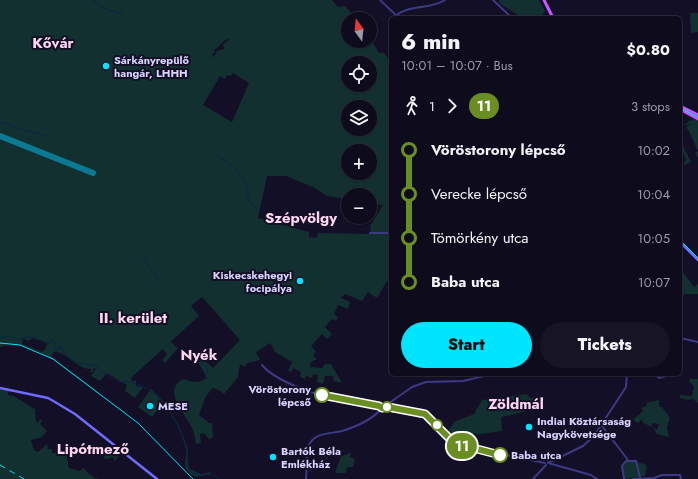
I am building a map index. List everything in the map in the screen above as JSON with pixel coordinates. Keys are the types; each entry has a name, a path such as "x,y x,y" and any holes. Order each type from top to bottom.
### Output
{"main road":[{"path":"544,0 551,16"},
{"path":"682,109 698,115"},
{"path":"682,109 698,119"},
{"path":"682,242 698,257"},
{"path":"682,242 698,260"},
{"path":"0,388 48,398 55,402 75,414 156,479"}],"street":[{"path":"380,0 397,15 408,9 437,5 445,0"},
{"path":"493,0 510,16"},
{"path":"370,233 389,233"},
{"path":"682,338 698,342"},
{"path":"262,365 275,376 316,394 376,405 382,408"},
{"path":"445,382 463,381 484,376"},
{"path":"306,479 306,458 312,441 326,433 340,431 360,423 382,408 388,406 412,387 430,381 466,382 488,376"},
{"path":"532,479 547,463 578,448 592,439 626,386 626,376"},
{"path":"658,378 664,376"},
{"path":"658,378 666,376"},
{"path":"388,406 426,415 452,442 459,445 541,463 547,463 591,475 596,479"},
{"path":"602,425 627,459 636,462 640,477"},
{"path":"624,479 622,466 627,459"},
{"path":"541,463 542,467"},
{"path":"633,479 640,477 680,475 681,479"}],"green space":[{"path":"0,0 332,0 338,7 345,6 350,12 341,12 341,48 376,48 379,53 384,53 389,59 389,282 387,281 377,298 368,292 362,301 345,294 341,298 350,302 348,309 338,305 334,314 338,317 336,321 332,319 325,327 332,334 327,339 322,334 311,346 316,351 313,356 317,359 311,362 310,367 322,368 325,364 331,364 342,383 334,381 333,376 325,376 323,384 317,382 318,375 313,374 312,378 306,376 305,379 300,377 301,372 293,368 291,372 288,371 292,362 275,352 270,343 256,352 260,360 247,363 245,367 241,364 238,377 224,394 219,390 212,388 205,398 199,415 209,423 212,423 213,438 210,438 211,441 204,433 200,434 201,443 196,444 192,428 176,402 174,389 183,379 195,382 207,378 196,358 196,353 213,368 240,340 202,297 191,306 199,316 131,378 132,381 136,381 136,386 143,387 135,398 125,391 127,385 107,373 100,381 91,376 96,369 93,368 94,370 91,373 90,372 92,369 82,367 64,355 54,352 51,356 97,391 96,392 51,359 26,347 13,345 0,347","holes":["230,39 223,44 224,49 217,51 214,57 212,56 215,51 213,49 216,49 225,40","233,73 249,83 232,122 203,105 220,76 225,79 227,75 230,76","267,176 286,176 315,188 327,196 341,198 341,188 377,188 377,205 383,205 377,215 377,224 371,224 370,226 371,234 318,233 317,238 309,237 309,232 258,218","32,338 48,343 43,352 22,344 23,339 29,341"]},
{"path":"499,0 539,0 545,11 541,16 520,16 499,3"},
{"path":"690,13 698,13 698,32 691,33"},
{"path":"682,112 698,121 698,151 688,129 685,128 692,124 684,126 693,119"},
{"path":"682,144 691,162 685,165 684,162 686,160 682,151"},
{"path":"698,151 698,158 695,153"},
{"path":"682,271 694,287 698,284 698,294 684,294 682,298"},
{"path":"171,342 178,348 165,363 162,360 167,354 163,349"},
{"path":"690,379 698,379 698,403 693,399 687,400 680,398 680,395 692,396 694,386 689,382"},
{"path":"0,389 11,391 8,392 8,395 14,396 36,410 36,421 38,423 40,419 42,421 40,424 47,431 42,437 31,440 34,450 38,452 47,444 48,449 52,449 52,453 66,453 69,468 80,471 83,468 94,478 99,479 0,479"},
{"path":"151,389 168,408 162,404 152,417 138,407"},
{"path":"527,394 530,398 536,397 541,408 501,417 502,431 480,434 466,433 466,436 461,432 448,437 446,435 454,422 474,414 482,400"},
{"path":"659,400 659,407 662,407 670,418 667,428 669,437 657,434 653,427 657,430 659,424 652,423 652,427 643,423 642,419 638,423 633,420 643,411 641,408 647,406 646,403"},
{"path":"170,411 181,430 187,447 188,464 190,469 201,474 211,472 210,474 196,477 186,469 186,450 183,438"},
{"path":"109,448 110,451 116,450 115,456 117,457 117,453 119,454 115,461 113,457 107,459 103,458 105,455 107,456"},
{"path":"351,453 350,457 355,459 353,467 347,467 346,473 335,473 341,456"},
{"path":"626,461 636,461 640,477 624,479 622,466"},
{"path":"637,462 647,465 645,476 641,476"}],"waterway":[{"path":"92,0 108,10 123,14"},
{"path":"0,122 13,126"},
{"path":"14,127 49,137"},
{"path":"217,155 232,166 240,175 248,191 248,200 260,211"},
{"path":"143,258 161,284"},
{"path":"0,338 9,336 19,340 34,337 48,344 51,340 54,340 56,350 61,347 72,360 97,366 100,372 107,374 119,382 131,382 143,386 153,393 171,413 183,437 189,470 193,473 211,475 220,479"},
{"path":"196,354 208,370 204,378"}],"runway":[{"path":"0,136 93,173"}],"tram line":[{"path":"682,109 698,117"},
{"path":"682,242 698,258"},
{"path":"0,343 20,345 53,359 138,423 193,479"}],"railway":[{"path":"0,465 24,479"}],"bus line":[{"name":"11","path":"322,395 380,406 382,408 388,407 425,414 454,443 500,455"}],"place":[{"name":"Sárkányrepülő hangár, LHHH","path":"106,66"},
{"name":"Kiskecskehegyi focipálya","path":"300,281"},
{"name":"Vöröstorony lépcső","path":"322,395"},
{"name":"MESE","path":"150,406"},
{"name":"Indiai Köztársaság Nagykövetsége","path":"529,427"},
{"name":"Baba utca","path":"500,455"},
{"name":"Bartók Béla Emlékház","path":"273,457"}],"district":[{"name":"Kővár","path":"53,43"},
{"name":"Szépvölgy","path":"301,218"},
{"name":"II. kerület","path":"133,318"},
{"name":"Nyék","path":"199,355"},
{"name":"Zöldmál","path":"516,404"},
{"name":"Lipótmező","path":"93,449"}]}
